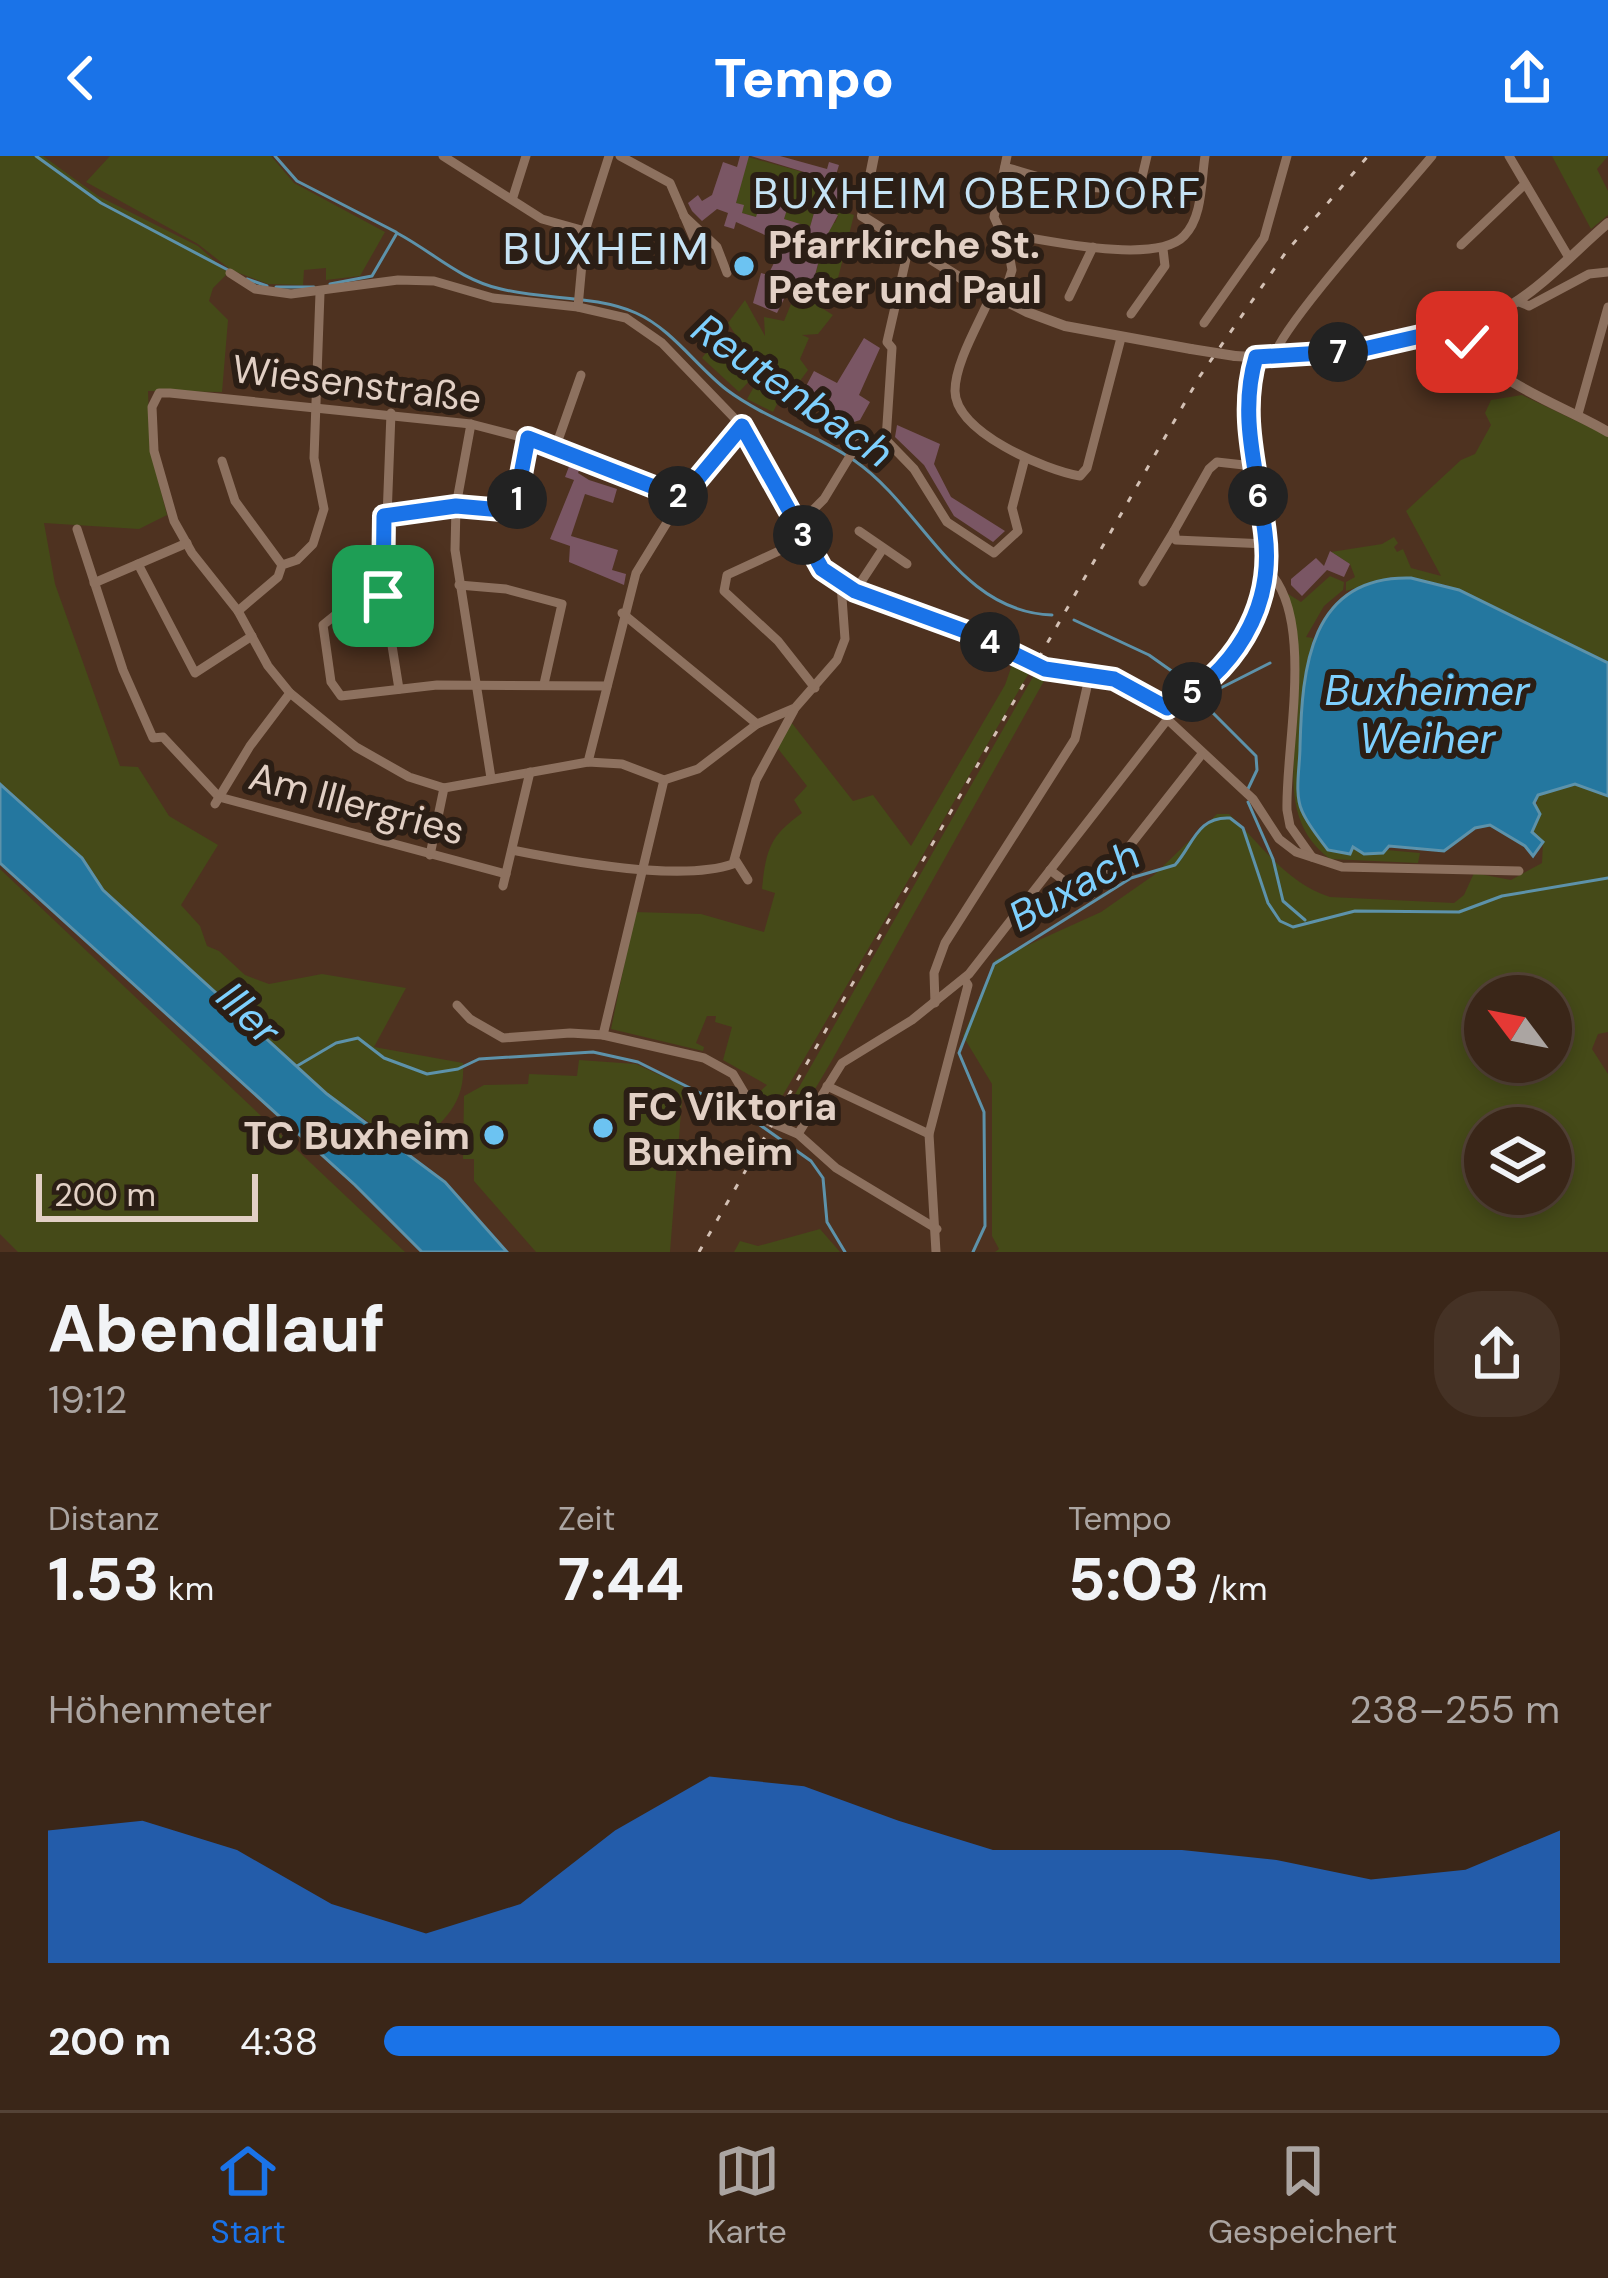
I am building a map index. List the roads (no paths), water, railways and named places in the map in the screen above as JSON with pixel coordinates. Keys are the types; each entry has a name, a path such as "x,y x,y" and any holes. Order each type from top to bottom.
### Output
{"street":[{"path":"444,156 542,219 585,231"},
{"path":"513,197 526,156"},
{"path":"578,302 585,231 609,156"},
{"path":"620,156 670,183 698,248"},
{"path":"874,156 862,216 996,298 1064,326 1234,356 1355,351 1460,327 1517,301 1608,223"},
{"path":"1121,338 1087,468 1075,476 1025,458 967,422 955,396 958,375 1012,270 994,217 1006,161 1042,177 1118,187 1142,177 1147,156"},
{"path":"1002,233 1093,247 1163,249 1184,236 1197,214 1205,156"},
{"path":"1204,323 1264,238 1287,156"},
{"path":"1274,357 1291,327 1432,156"},
{"path":"1509,156 1568,256"},
{"path":"1461,245 1525,184"},
{"path":"680,212 717,247 727,273"},
{"path":"909,246 887,342 892,349 886,440 914,470 947,522 994,553 1018,531 1012,508 1025,458"},
{"path":"1069,297 1093,247"},
{"path":"1131,314 1165,266 1163,249"},
{"path":"1517,301 1523,307 1538,303 1589,274 1608,272"},
{"path":"230,273 261,291 320,293 423,280 503,300 578,302 616,314 645,329 742,426 822,569 842,584 973,634 1045,669 1126,684 1167,714 1202,754 1258,803 1284,844 1312,857 1352,868 1519,871"},
{"path":"238,611 278,577 282,565 307,551 323,520 324,497 314,458 320,293"},
{"path":"1577,414 1608,307"},
{"path":"1460,327 1467,342 1506,377 1608,432"},
{"path":"795,1134 844,1061 964,979 1167,714 1242,646 1252,626 1267,544 1247,397 1256,357"},
{"path":"556,446 581,375"},
{"name":"Wiesenstraße","path":"187,543 157,467 152,422 156,395 215,396 470,424 556,446 682,498"},
{"path":"391,413 383,596 399,689"},
{"path":"470,424 456,506 459,584 490,778"},
{"path":"588,762 622,613 636,573 682,498 742,426"},
{"path":"798,525 824,499 864,433"},
{"path":"384,516 456,506 514,511 528,438"},
{"path":"222,461 235,501 282,565"},
{"path":"1143,582 1209,469 1217,462 1253,466"},
{"name":"Am Illergries","path":"77,529 123,670 153,738 163,737 217,800 506,874"},
{"path":"859,531 907,564"},
{"path":"1174,531 1176,540 1267,544"},
{"path":"805,539 727,575 724,591 778,641 815,688"},
{"path":"94,584 187,543 290,693 356,747 410,777 444,788 588,762 622,764 664,780 723,755 757,724 795,708"},
{"path":"855,591 882,550"},
{"path":"138,564 195,673 252,636"},
{"path":"1265,568 1277,580 1294,635 1287,818 1312,857"},
{"path":"459,584 506,589 562,604 544,684"},
{"path":"748,880 736,861 756,780 795,708 839,657 845,639 842,584"},
{"path":"383,596 334,613 323,625 338,694 348,697 475,684 607,686"},
{"path":"622,613 757,724"},
{"path":"934,1003 934,973 945,943 1075,739 1090,674"},
{"path":"217,800 290,693"},
{"path":"1050,870 1084,896 1091,895 1202,754"},
{"path":"503,886 530,772"},
{"path":"603,1035 664,780"},
{"path":"430,855 444,788"},
{"path":"512,850 584,864 641,868 720,867 736,861"},
{"path":"936,1252 929,1134 968,986 964,979"},
{"path":"457,1005 503,1039 603,1035 716,1064 737,1079 762,1117 937,1229"},
{"path":"827,1086 929,1134"}],"water":[{"name":"Buxheimer Weiher","path":"1411,578 1459,590 1608,663 1608,796 1575,784 1538,795 1534,803 1540,814 1532,832 1543,842 1533,856 1490,825 1475,828 1444,851 1389,846 1383,853 1364,854 1353,847 1350,854 1328,850 1302,811 1298,788 1301,717 1309,658 1318,632 1351,592 1377,581"},
{"path":"0,784 82,858 103,890 327,1094 445,1182 507,1252 422,1252 355,1185 0,863"}],"waterway":[{"name":"Reutenbach","path":"36,156 101,203 228,270"},
{"path":"275,156 297,181 396,232"},
{"name":"Reutenbach","path":"330,284 372,276 397,233 486,285 604,303 636,313 742,400 855,461 966,577 991,596 1019,609 1052,615"},
{"name":"Reutenbach","path":"247,279 267,286"},
{"name":"Reutenbach","path":"276,287 314,287"},
{"name":"Reutenbach","path":"1074,620 1149,655 1190,684"},
{"path":"1197,700 1270,663"},
{"name":"Reutenbach","path":"1196,696 1256,756 1257,770 1247,791"},
{"name":"Reutenbach","path":"1248,802 1273,859 1283,901 1305,920"},
{"name":"Buxach","path":"973,1252 985,1226 984,1112 959,1053 994,964 1131,878 1175,865 1210,822 1230,818 1243,828 1268,903 1280,921 1293,927 1355,911 1459,912 1502,896 1608,878"},
{"name":"Buxach","path":"297,1066 336,1043 358,1038 384,1058 427,1074 458,1069 479,1059 593,1052 638,1062 750,1118 811,1161 823,1178 827,1222 845,1252"}],"railway":[{"path":"699,1252 1200,376 1286,252 1368,156"}],"place":[{"name":"Pfarrkirche St. Peter und Paul","path":"744,266"},
{"name":"FC Viktoria Buxheim","path":"603,1128"},
{"name":"TC Buxheim","path":"494,1135"}],"district":[{"name":"BUXHEIM OBERDORF","path":"978,193"},
{"name":"BUXHEIM","path":"607,248"}],"water label":[{"name":"Iller","path":"249,1013"}]}
